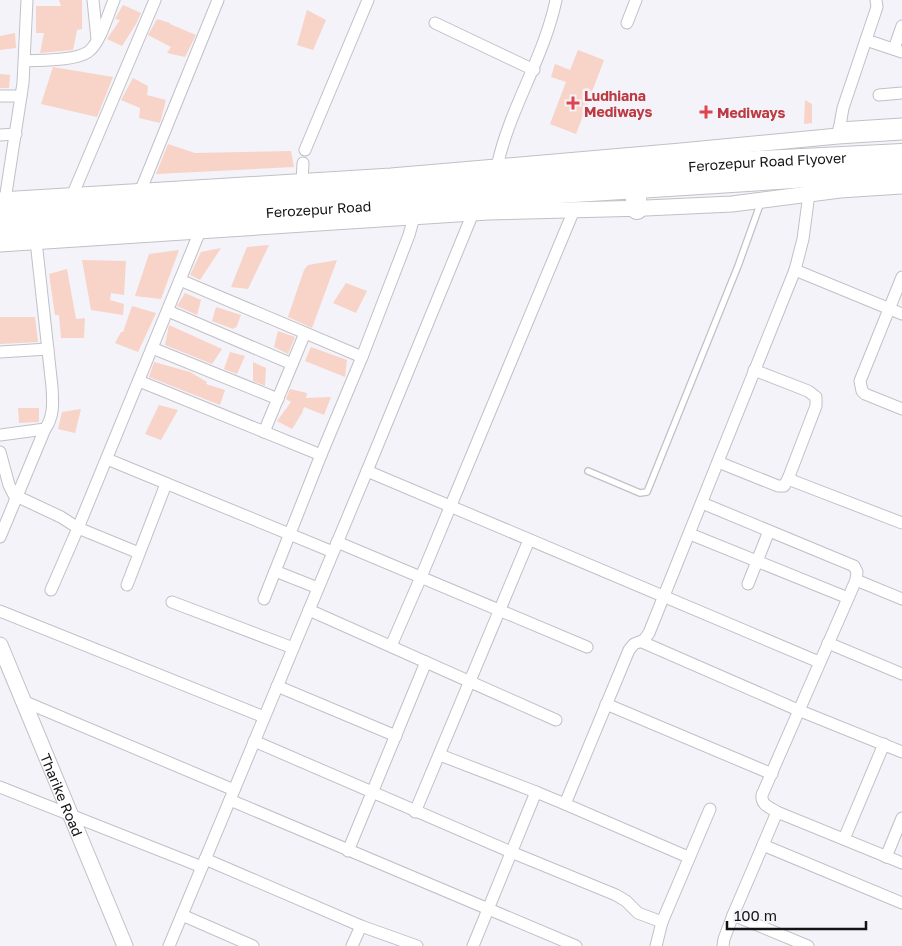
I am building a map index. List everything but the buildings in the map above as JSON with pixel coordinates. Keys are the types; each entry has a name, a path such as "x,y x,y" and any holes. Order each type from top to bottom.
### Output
{"highway":[{"name":"Ferozepur Road Flyover","path":"633,171 740,162 900,168"},
{"name":"Ferozepur Road","path":"2,204 363,191 633,171"},
{"name":"Ferozepur Road","path":"0,229 633,171"},
{"path":"633,171 637,208"}],"main road":[{"path":"2,204 72,196 497,167 633,171 839,132 902,132"},
{"path":"0,244 473,213 732,204 809,194 900,168"},
{"name":"Tharike Road","path":"0,645 125,946"}],"street":[{"path":"2,204 16,134 21,96 25,61 27,0"},
{"path":"93,0 97,41"},
{"path":"25,61 80,56 88,52 97,41 114,0"},
{"path":"72,196 155,0"},
{"path":"140,192 218,0"},
{"path":"305,150 368,0"},
{"path":"497,167 504,139 534,70 556,0"},
{"path":"627,23 636,0"},
{"path":"876,0 877,6 843,108 839,132 902,124"},
{"path":"435,23 534,70"},
{"path":"866,40 898,50 902,26"},
{"path":"879,95 902,93"},
{"path":"0,96 21,96"},
{"path":"0,135 16,134"},
{"path":"302,181 303,163"},
{"path":"566,804 631,646 642,642 648,633 690,534 795,270 801,248 809,194"},
{"path":"390,646 421,577 574,210"},
{"path":"169,946 473,213"},
{"path":"264,600 362,357 409,235 414,217"},
{"path":"51,590 200,231"},
{"path":"0,538 51,416 53,405 36,241"},
{"path":"795,270 902,314"},
{"path":"902,277 861,376 860,385 862,391 866,394 902,409"},
{"path":"180,280 362,357"},
{"path":"168,311 292,364"},
{"path":"264,432 305,332"},
{"path":"152,348 278,399"},
{"path":"0,352 48,349"},
{"path":"718,462 778,486 784,486 788,479 816,406 816,397 808,391 754,370"},
{"path":"139,380 321,455"},
{"path":"0,435 45,429"},
{"path":"0,452 9,485 16,496 61,517 78,528 139,553"},
{"path":"106,459 290,534 335,547 421,577 587,647"},
{"path":"367,471 819,662"},
{"path":"788,479 902,524"},
{"path":"127,585 166,484"},
{"path":"702,503 854,566 857,572 856,580 798,710 761,800 777,812 902,863"},
{"path":"748,584 770,531"},
{"path":"690,534 848,598"},
{"path":"415,812 529,540"},
{"path":"275,572 318,588"},
{"path":"856,580 902,599"},
{"path":"172,602 293,648"},
{"path":"309,610 556,720"},
{"path":"0,611 264,717"},
{"path":"642,642 798,710 902,752"},
{"path":"828,643 902,674"},
{"path":"348,851 426,662"},
{"path":"277,686 396,736"},
{"path":"23,701 232,795 348,851 576,946"},
{"path":"606,704 772,774"},
{"path":"254,741 415,812 616,895 626,901 638,913 662,922"},
{"path":"844,839 884,744"},
{"path":"440,754 566,804 688,857"},
{"path":"0,787 71,816 203,863 361,926 417,946"},
{"path":"473,946 536,792"},
{"path":"656,946 662,922 710,809"},
{"path":"723,946 733,915 777,812"},
{"path":"886,857 902,818"},
{"path":"763,845 902,903"},
{"path":"182,915 235,942 253,946"},
{"path":"733,915 808,946"},
{"path":"352,946 361,926"}],"lane":[{"path":"588,471 640,493 647,492 738,266 762,200"}],"place":[{"name":"Ludhiana Mediways","path":"573,103"},
{"name":"Mediways","path":"706,112"}]}
